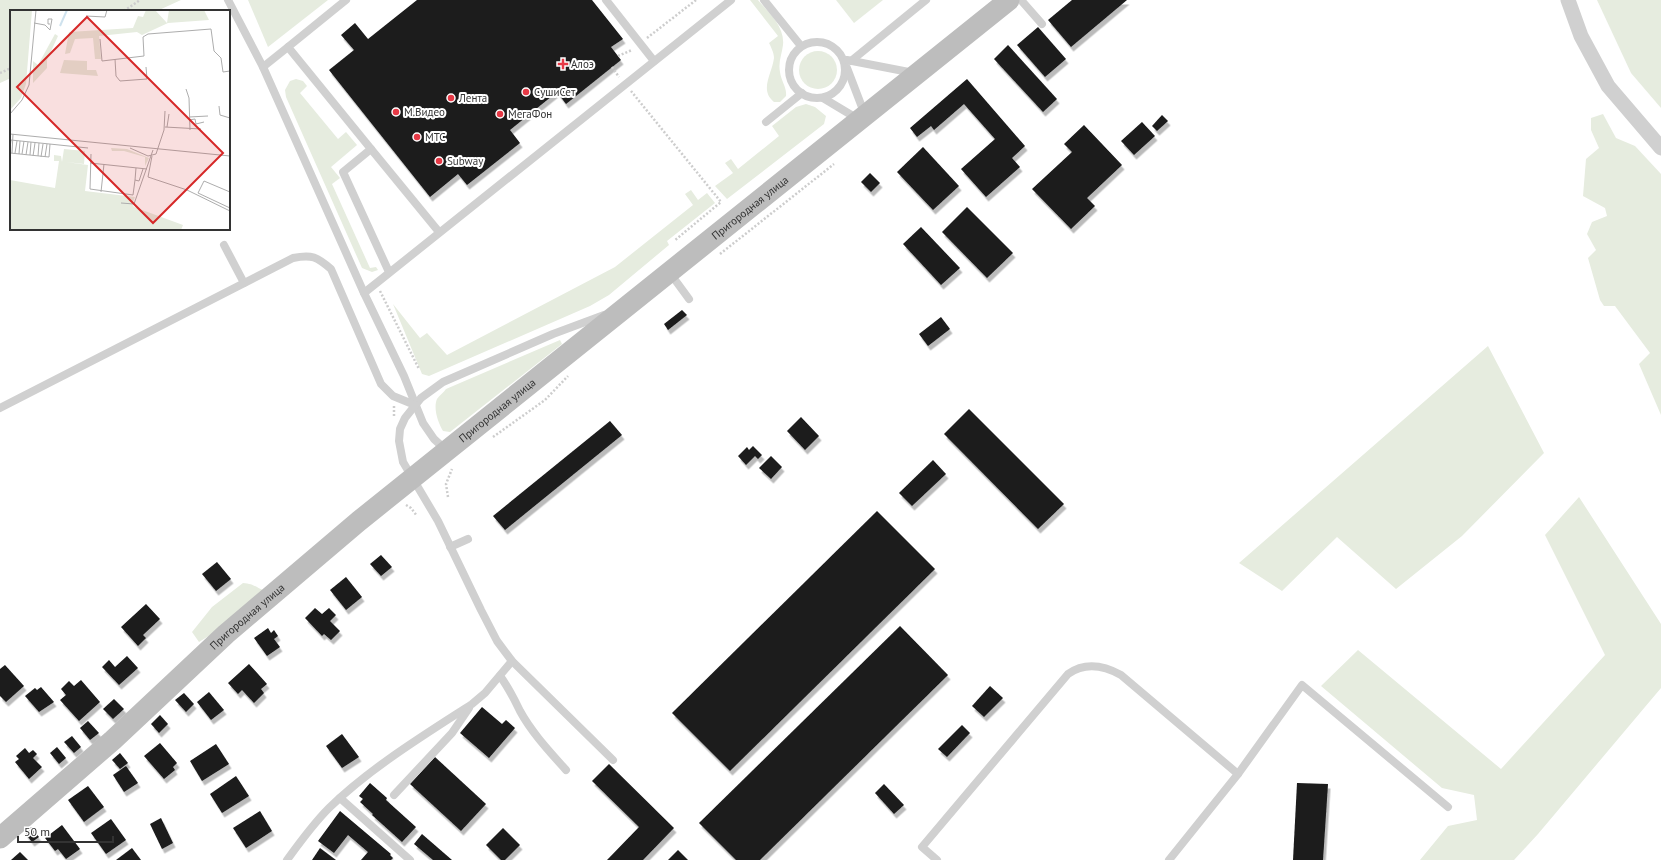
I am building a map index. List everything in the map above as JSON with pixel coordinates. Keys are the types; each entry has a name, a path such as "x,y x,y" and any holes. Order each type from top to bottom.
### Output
{"street":[{"name":"Пригородная улица","path":"0,838 113,740 226,634 359,521 413,479 450,459 627,306 1009,0"},
{"path":"1568,0 1580,36 1608,86 1661,148"}],"lane":[{"path":"228,0 263,66 364,293 404,376 422,423 450,459"},
{"path":"263,66 346,0"},
{"path":"606,0 654,61"},
{"path":"364,293 730,0"},
{"path":"764,0 801,46"},
{"path":"823,98 836,92 845,77 847,60 926,0"},
{"path":"1021,0 1042,24"},
{"path":"817,41 834,46 847,60 862,118 823,98 808,97 795,89 789,74 791,59 801,46 817,41"},
{"path":"288,47 439,232"},
{"path":"847,60 917,73"},
{"path":"766,122 802,93"},
{"path":"371,149 343,172 389,272"},
{"path":"224,245 244,283"},
{"path":"0,408 293,258 307,255 319,258 331,269 381,384 393,396 415,405"},
{"path":"670,272 689,299"},
{"path":"612,760 512,661 481,610 450,546 403,462 399,441 400,429 405,418 415,405 432,389 443,382 553,334 627,306"},
{"path":"450,546 468,539"},
{"path":"287,860 317,822 340,798 366,776 485,694 512,661"},
{"path":"937,860 922,847 1068,674 1083,666 1110,668 1121,675 1238,774"},
{"path":"500,676 511,690 520,712 544,746 566,770"},
{"path":"1169,860 1238,774 1302,685 1448,807"},
{"path":"394,795 452,733 472,704"},
{"path":"340,798 405,859"}],"path":[{"path":"125,10 140,0"},
{"path":"618,56 632,50 696,0"},
{"path":"612,67 721,202 674,241"},
{"path":"0,74 10,69"},
{"path":"716,258 741,238"},
{"path":"376,283 419,369"},
{"path":"490,438 545,400 572,372"},
{"path":"448,497 446,484 450,459"}],"shaded area":[{"path":"0,0 181,0 159,10 10,10 10,78 0,83"},
{"path":"248,0 328,0 268,47"},
{"path":"750,0 758,0 779,26 783,38 780,68 786,96 780,102 774,102 767,92 774,58 769,43 778,36"},
{"path":"836,0 883,0 854,23"},
{"path":"1597,0 1661,0 1661,108 1631,73"},
{"path":"814,51 822,51 829,54 834,59 837,70 834,81 829,86 822,89 814,89 807,86 802,81 799,74 799,66 802,59 807,54"},
{"path":"296,79 303,81 307,86 300,93 338,139 346,132 357,145 331,167 340,178 332,184 370,268 376,267 378,270 372,272 362,268 286,97 285,90 290,81"},
{"path":"806,104 815,107 826,116 824,124 727,199 715,186 733,173 725,163 731,159 738,169 779,136 772,126 796,107"},
{"path":"1603,114 1616,138 1635,146 1661,174 1661,415 1639,364 1650,353 1615,306 1604,306 1600,300 1588,258 1596,250 1587,234 1592,222 1607,216 1605,208 1583,196 1586,159 1599,148 1591,130 1591,118"},
{"path":"691,190 698,200 707,193 715,203 667,241 669,245 609,295 590,306 429,376 422,374 393,304 420,338 427,333 447,355 615,267 693,205 685,194"},
{"path":"560,340 562,344 450,432 443,431 438,420 436,403 437,399 446,389"},
{"path":"1488,346 1544,453 1462,536 1396,589 1337,537 1282,591 1239,563"},
{"path":"1579,497 1661,624 1661,688 1538,834 1514,860 1420,860 1448,826 1477,820 1474,795 1442,788 1321,686 1358,650 1501,769 1605,655 1545,535"},
{"path":"243,583 251,584 268,592 223,627 199,642 192,632 212,607"}],"building":[{"name":"Лента","path":"417,0 592,0 623,39 611,47 621,60 566,104 557,92 510,130 520,143 467,185 458,174 430,197 329,70 354,50 341,35 355,23 368,39"},
{"path":"1072,0 1127,0 1071,47 1048,20"},
{"path":"1038,27 1066,59 1045,77 1017,45"},
{"path":"1008,45 1057,99 1043,112 994,59"},
{"path":"967,79 1025,146 1012,158 1020,167 986,197 961,169 995,139 964,104 934,130 931,126 917,137 910,128"},
{"path":"1162,115 1168,121 1157,131 1152,126"},
{"path":"1142,122 1155,136 1134,155 1121,141"},
{"path":"1084,125 1122,165 1087,198 1095,206 1071,229 1032,189 1072,152 1064,144"},
{"path":"923,147 959,186 933,210 897,172"},
{"path":"870,173 880,183 871,192 861,182"},
{"path":"967,207 1013,253 987,278 942,232"},
{"path":"921,227 960,268 941,285 903,244"},
{"path":"682,310 687,315 668,330 664,324"},
{"path":"941,317 950,329 928,346 919,334"},
{"path":"969,409 1064,504 1038,529 944,434"},
{"path":"801,417 819,436 805,450 787,431"},
{"path":"610,421 622,435 505,530 493,516"},
{"path":"753,446 762,455 758,459 755,456 746,465 738,456 747,447 749,450"},
{"path":"771,456 782,467 771,479 759,468"},
{"path":"933,460 946,474 912,506 899,493"},
{"path":"877,511 935,569 730,771 672,713"},
{"path":"381,555 392,567 381,576 370,564"},
{"path":"217,562 231,579 216,591 202,574"},
{"path":"346,577 362,597 346,610 330,590"},
{"path":"146,604 160,619 143,635 146,638 138,646 121,627"},
{"path":"315,608 322,614 329,608 336,615 330,621 340,631 331,640 324,634 322,636 305,618"},
{"path":"900,626 948,675 760,860 736,860 699,823"},
{"path":"268,628 271,633 274,630 278,636 274,639 280,647 267,656 254,638"},
{"path":"127,656 138,668 119,685 102,667 109,660 115,667"},
{"path":"249,664 267,684 261,689 264,693 254,703 242,690 238,694 228,683"},
{"path":"5,665 24,686 6,702 0,696 0,669"},
{"path":"81,680 100,702 79,721 60,700 66,695 61,689 69,681 74,686"},
{"path":"990,686 1003,698 984,717 972,706"},
{"path":"41,687 54,702 39,712 25,696 35,688 37,690"},
{"path":"209,692 224,710 211,720 197,702"},
{"path":"184,693 194,704 186,712 175,700"},
{"path":"114,699 124,709 113,719 103,709"},
{"path":"482,707 502,724 506,720 515,728 489,758 460,733"},
{"path":"160,715 168,724 159,733 151,724"},
{"path":"88,721 99,733 90,740 80,728"},
{"path":"962,725 970,733 947,757 938,749"},
{"path":"342,734 359,757 342,768 326,746"},
{"path":"72,736 81,747 74,753 64,742"},
{"path":"160,743 177,763 173,767 175,770 164,779 144,756"},
{"path":"216,744 229,764 202,781 190,761"},
{"path":"57,747 66,758 59,764 50,753"},
{"path":"25,748 29,753 33,750 37,754 33,758 42,767 29,779 15,762 19,759 16,756"},
{"path":"120,753 128,763 120,769 112,760"},
{"path":"435,757 486,804 461,831 410,784"},
{"path":"609,764 674,828 643,860 607,860 639,827 592,781"},
{"path":"126,766 138,783 124,792 113,775"},
{"path":"236,776 249,796 222,813 210,794"},
{"path":"370,783 387,798 386,800 416,827 402,842 360,802 363,799 359,796"},
{"path":"1297,783 1328,784 1323,860 1293,860"},
{"path":"884,784 904,805 894,814 875,793"},
{"path":"88,786 104,807 84,822 68,800"},
{"path":"260,811 272,831 246,848 233,828"},
{"path":"340,811 391,854 390,855 393,858 391,860 361,860 368,852 348,835 334,853 318,841"},
{"path":"161,818 173,843 162,849 150,824"},
{"path":"111,819 126,840 106,854 91,833"},
{"path":"62,825 80,849 66,859 58,849 55,851 45,838"},
{"path":"31,827 39,837 32,842 24,832"},
{"path":"503,828 520,845 505,860 501,860 486,845"},
{"path":"422,834 452,860 433,860 414,844"},
{"path":"132,848 141,860 116,860"},
{"path":"320,848 336,860 312,860"},
{"path":"678,850 688,860 668,860"},
{"path":"20,852 28,860 11,860"}],"place":[{"name":"Алоэ","path":"563,64"},
{"name":"СушиСет","path":"526,92"},
{"name":"Лента","path":"451,98"},
{"name":"М.Видео","path":"396,112"},
{"name":"МегаФон","path":"500,114"},
{"name":"МТС","path":"417,137"},
{"name":"Subway","path":"439,161"}]}
